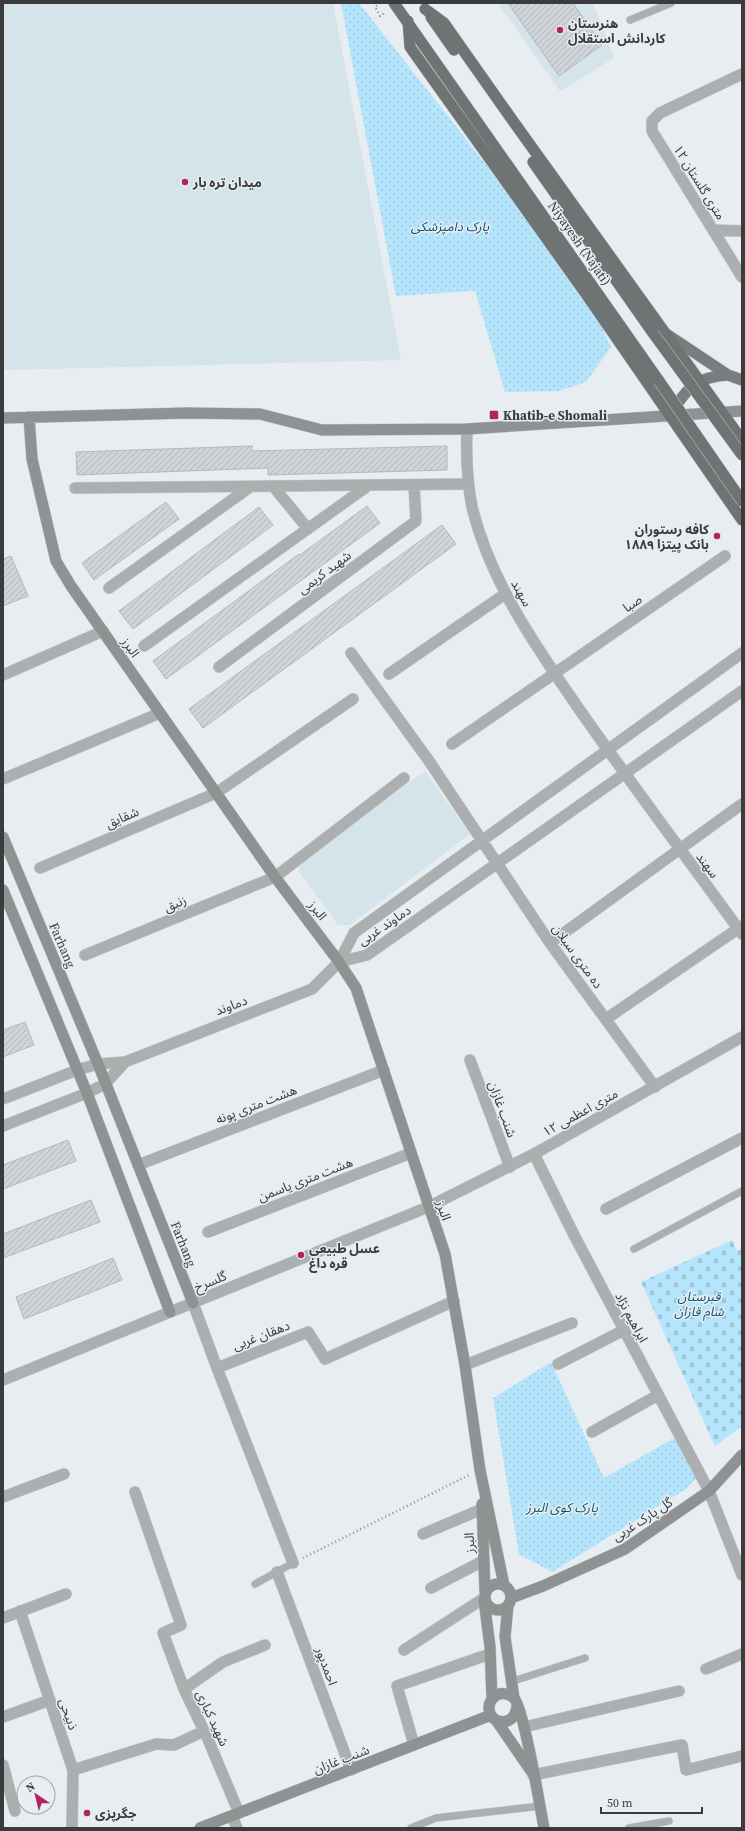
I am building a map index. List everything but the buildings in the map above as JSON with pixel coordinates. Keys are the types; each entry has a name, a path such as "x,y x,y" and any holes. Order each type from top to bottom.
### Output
{"highway":[{"name":"Niyayesh (Najati)","path":"394,3 742,502"},
{"name":"Niyayesh (Najati)","path":"423,6 653,333 742,455"},
{"path":"423,6 444,23 742,440"},
{"path":"408,21 410,47 670,415 742,520"},
{"path":"742,502 742,520"}],"main road":[{"path":"664,332 699,357 728,375 742,380"},
{"path":"670,415 686,392 699,381 711,376 728,375"},
{"path":"3,418 187,413 260,414 322,430 467,429 742,411"},
{"name":"البرز","path":"29,417 32,459 56,561 102,631 275,877 339,962 356,988 428,1207 445,1254 465,1365 480,1470 508,1594 505,1637 510,1682 524,1727 544,1828"},
{"name":"Farhang","path":"3,837 98,1064 193,1303"},
{"path":"3,890 87,1093 170,1312"},
{"name":"گل پارک غربی","path":"508,1594 543,1586 625,1549 709,1491 742,1455"},
{"name":"البرز","path":"480,1470 484,1596 490,1654 492,1699"},
{"path":"497,1583 508,1594 502,1610 494,1610 488,1606 484,1596 489,1586 497,1583"},
{"path":"493,1717 504,1722 512,1719 517,1713 516,1701 506,1694 498,1694 492,1699 489,1707 493,1717 533,1775"},
{"name":"شنب غازان","path":"200,1828 414,1745 493,1717"}],"street":[{"name":"۱۲ متری گلستان","path":"742,74 660,113 652,122 652,131 742,277"},
{"path":"713,230 742,231"},
{"name":"سهند","path":"467,429 468,484 473,508 486,548 505,594 555,674 624,774 741,930"},
{"path":"75,488 468,484"},
{"name":"شهید کریمی","path":"219,667 416,521 414,485"},
{"path":"109,588 250,486"},
{"path":"273,486 308,529"},
{"path":"144,646 369,486"},
{"name":"صبا","path":"452,744 725,556"},
{"path":"389,674 505,594"},
{"path":"3,675 102,631"},
{"name":"ده متری سبلان","path":"351,653 429,762 550,943 655,1087"},
{"name":"دماوند غربی","path":"339,962 354,933 742,653"},
{"name":"دماوند غربی","path":"339,962 367,955 742,691"},
{"name":"شقایق","path":"40,868 216,793 353,699"},
{"path":"3,779 160,713"},
{"name":"زنبق","path":"84,955 275,877 404,778"},
{"path":"550,943 742,804"},
{"path":"606,1019 741,930"},
{"name":"دماوند","path":"125,1062 312,989 339,962"},
{"name":"۱۲ متری اعظمی","path":"428,1207 510,1167 742,1037"},
{"name":"شنب غازان","path":"470,1060 510,1167"},
{"path":"3,1099 77,1070 98,1064 125,1062"},
{"path":"3,1126 87,1093 105,1084 125,1062"},
{"name":"هشت متری پونه","path":"138,1165 384,1070"},
{"path":"606,1209 742,1138"},
{"name":"هشت متری یاسمن","path":"208,1232 411,1153"},
{"name":"ابراهیم نژاد","path":"534,1154 574,1235 709,1491 742,1575"},
{"name":"گلسرخ","path":"3,1380 428,1207"},
{"name":"دهقان غربی","path":"217,1368 308,1332 325,1359 454,1300"},
{"path":"193,1303 293,1563"},
{"path":"465,1365 572,1323"},
{"path":"558,1364 624,1330"},
{"path":"592,1432 658,1395"},
{"path":"3,1497 64,1474"},
{"name":"شهید کباری","path":"135,1492 181,1625 163,1633 184,1689 204,1731 235,1815 237,1828"},
{"path":"423,1534 482,1509"},
{"path":"431,1588 484,1561"},
{"name":"احمدپور","path":"277,1572 351,1770"},
{"path":"3,1618 66,1594"},
{"path":"404,1650 484,1596"},
{"name":"ذبیحی","path":"20,1611 73,1770 72,1828"},
{"path":"184,1689 223,1662 265,1645"},
{"path":"414,1745 397,1686 490,1654"},
{"path":"706,1669 742,1654"},
{"path":"524,1727 679,1691"},
{"path":"3,1717 50,1700"},
{"path":"73,1770 156,1744 174,1745 204,1731"},
{"path":"533,1775 682,1745 686,1770 742,1756"},
{"path":"3,1765 15,1811"}],"lane":[{"path":"630,20 671,3"},
{"path":"634,1249 742,1191"},
{"path":"255,1584 293,1563"},
{"path":"510,1682 584,1658"},
{"path":"411,1828 436,1818 540,1806"},
{"path":"629,1828 669,1821"}],"path":[{"path":"380,3 375,7 380,16"},
{"path":"293,1563 480,1470"}],"shaded area":[{"name":"میدان تره بار","path":"3,3 333,3 401,360 3,370"},
{"name":"هنرستان کاردانش استقلال","path":"498,3 593,3 614,58 560,91"},
{"path":"425,771 470,834 350,925 338,925 299,872 299,863"}],"green space":[{"name":"پارک دامپزشکی","path":"341,3 359,3 498,180 601,325 611,347 586,382 559,391 505,392 475,291 396,296"},
{"name":"قبرستان شام قازان","path":"732,1240 737,1251 742,1249 742,1426 715,1446 641,1282"},
{"name":"پارک کوی البرز","path":"551,1362 604,1478 676,1437 700,1475 686,1489 552,1572 519,1554 493,1398"}],"place":[{"name":"هنرستان کاردانش استقلال","path":"560,30"},
{"name":"میدان تره بار","path":"185,182"},
{"name":"Khatib-e Shomali","path":"494,415"},
{"name":"کافه رستوران بانک پیتزا ۱۸۸۹","path":"717,536"},
{"name":"عسل طبیعی قره داغ","path":"301,1255"},
{"name":"جگرپزی","path":"87,1813"}]}
